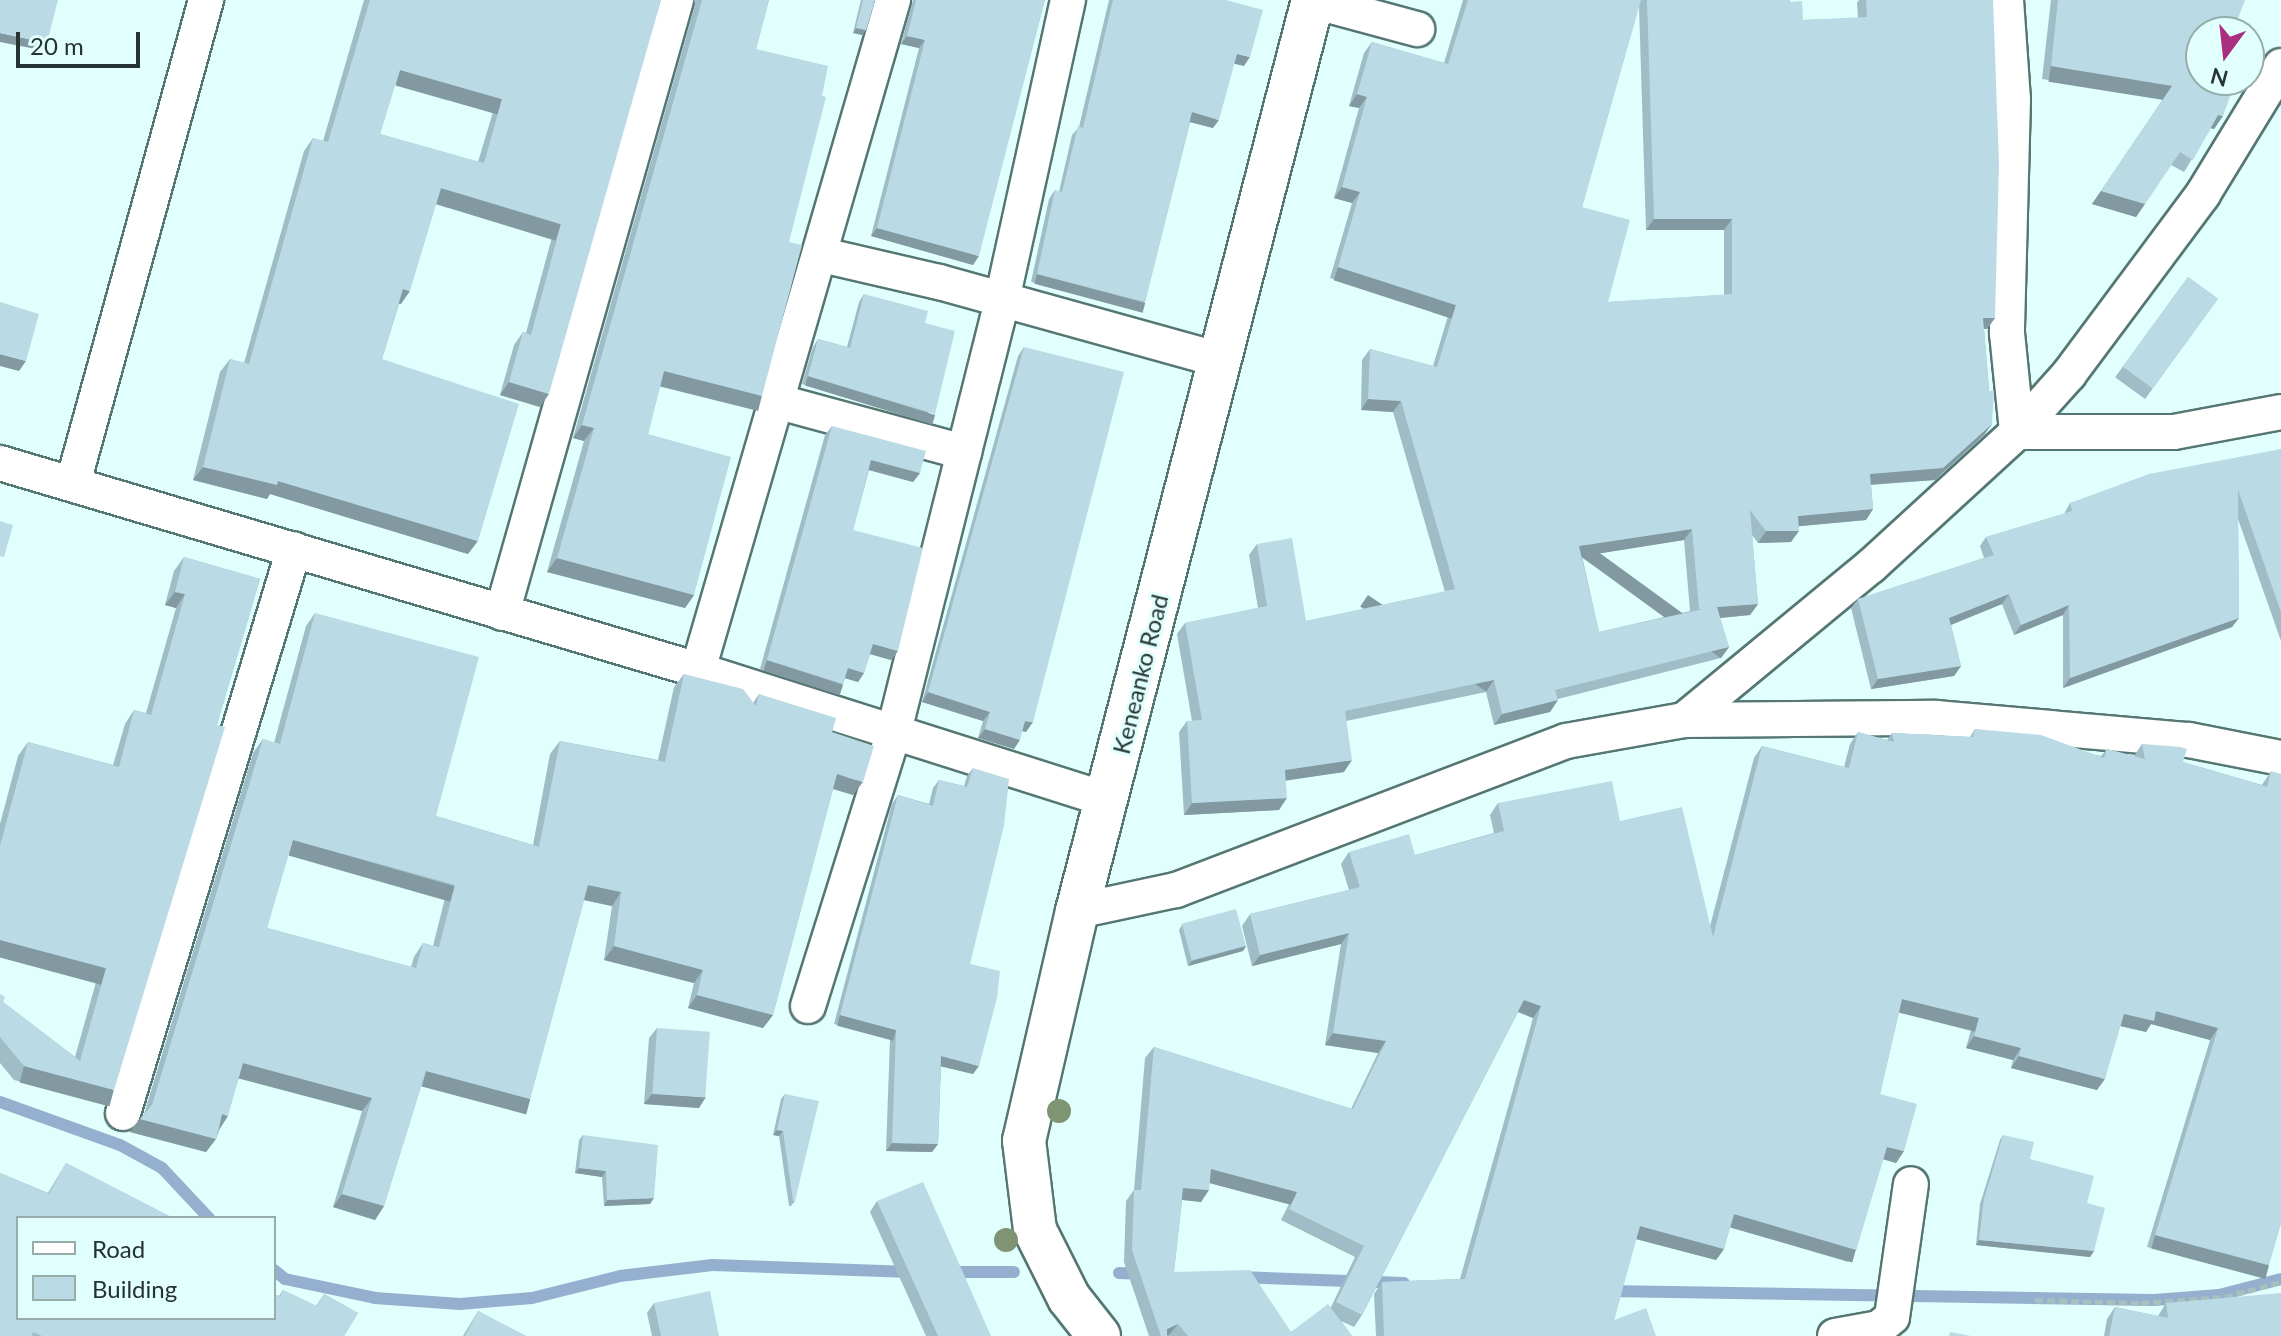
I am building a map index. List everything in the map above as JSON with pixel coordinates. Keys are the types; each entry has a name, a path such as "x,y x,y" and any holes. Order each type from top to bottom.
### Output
{"street":[{"path":"73,483 206,0"},
{"path":"502,613 676,0"},
{"path":"698,670 822,255 893,0"},
{"path":"808,1006 893,735 1002,300 1068,0"},
{"path":"2006,0 2013,99 2007,333 2017,432"},
{"path":"1313,1 1417,29"},
{"name":"Keneanko Road","path":"1099,1336 1069,1298 1035,1230 1024,1141 1077,911 1313,1"},
{"path":"1684,720 1871,566 2017,432 2069,374 2203,194 2281,66"},
{"path":"822,255 1002,300 1220,360"},
{"path":"776,401 964,452"},
{"path":"2017,432 2174,432 2281,412"},
{"path":"0,463 698,670 893,735 1108,800"},
{"path":"123,1113 294,549"},
{"path":"1077,911 1176,890 1566,741 1684,720 1936,718 2189,740 2281,758"},
{"path":"1835,1336 1879,1328 1892,1317 1911,1184"}],"path":[{"path":"2035,1300 2141,1303 2225,1297 2281,1282"}],"building":[{"path":"0,0 58,0 47,43 0,33"},
{"path":"370,0 661,0 549,394 509,382 523,332 531,335 561,224 441,188 410,291 403,289 382,359 519,404 478,541 278,481 277,485 203,467 230,359 249,364 313,138 328,142","holes":["400,70 502,99 484,163 380,134"]},
{"path":"702,0 769,0 756,49 828,66 822,96 826,97 789,242 802,245 762,396 664,371 648,434 731,457 694,595 557,558 594,428 582,425"},
{"path":"863,0 875,0 866,30 856,28"},
{"path":"916,0 1045,0 979,256 877,228 925,40 907,36"},
{"path":"1113,0 1226,0 1263,10 1250,57 1237,54 1219,120 1192,112 1145,302 1037,274 1055,190 1062,192 1078,126 1083,128"},
{"path":"1468,0 1641,0 1582,207 1630,220 1608,302 1732,294 1732,219 1654,219 1647,0 1802,1 1803,20 1867,17 1866,0 1993,0 1999,164 1995,318 1983,318 1989,391 1994,391 1992,424 1943,468 1870,474 1873,509 1798,516 1799,531 1766,531 1750,510 1758,604 1717,607 1729,647 1555,690 1558,700 1502,714 1494,680 1345,711 1352,760 1285,770 1287,798 1192,803 1187,721 1202,720 1185,623 1267,606 1257,544 1292,538 1306,621 1455,589 1401,401 1368,399 1370,349 1437,367 1456,305 1338,267 1360,192 1342,187 1367,97 1357,94 1372,42 1448,64","holes":["1692,529 1699,609 1703,609 1599,632 1579,546"]},
{"path":"2058,0 2245,0 2239,16 2185,16 2185,96 2230,96 2223,116 2218,115 2193,160 2180,152 2145,204 2101,191 2172,86 2051,66"},
{"path":"2188,277 2218,299 2153,389 2123,367"},
{"path":"864,294 928,311 925,323 955,331 935,414 808,376 818,339 850,348"},
{"path":"0,302 39,314 26,361 0,354"},
{"path":"1024,347 1124,372 1033,722 1025,721 1020,740 985,729 990,712 928,692"},
{"path":"832,426 926,451 920,473 871,460 853,530 923,548 898,651 873,644 864,673 848,668 843,684 767,660"},
{"path":"2281,449 2281,612 2238,490 2239,618 2070,678 2069,605 2021,625 2009,594 1949,618 1961,666 1878,679 1858,599 1994,555 1986,537 2072,511 2070,503 2149,474"},
{"path":"0,521 13,525 4,557 0,556"},
{"path":"184,557 260,579 217,725 225,727 114,1090 24,1066 0,1037 0,994 5,997 3,1002 80,1061 106,968 0,940 0,846 28,742 119,767 134,710 151,715 185,594 175,592"},
{"path":"315,613 479,657 436,816 539,847 560,741 665,762 684,674 743,689 756,706 759,694 836,718 832,732 874,746 863,782 837,774 773,1015 697,995 703,970 614,946 621,892 588,885 530,1099 426,1071 384,1206 342,1194 372,1098 243,1063 228,1116 222,1114 216,1139 140,1119 152,1105 263,739 280,744","holes":["293,840 455,885 439,947 423,943 416,968 267,928"]},
{"path":"1975,729 2041,735 2104,758 2107,749 2145,759 2142,744 2181,747 2187,749 2183,762 2267,787 2271,771 2281,774 2281,1224 2269,1265 2155,1235 2218,1028 2156,1011 2154,1021 2124,1014 2105,1079 2019,1056 2021,1048 1974,1036 1979,1018 1902,999 1880,1094 1917,1104 1904,1151 1887,1147 1856,1250 1734,1214 1724,1249 1640,1226 1614,1320 1646,1308 1656,1336 1384,1336 1382,1282 1465,1279 1541,1006 1524,1000 1362,1315 1336,1302 1364,1246 1289,1209 1297,1192 1211,1169 1209,1190 1183,1188 1174,1272 1250,1270 1291,1332 1328,1304 1352,1336 1188,1336 1178,1324 1167,1329 1167,1336 1161,1336 1132,1250 1134,1190 1141,1190 1154,1047 1353,1109 1386,1041 1333,1033 1349,933 1260,955 1250,914 1360,887 1349,852 1409,834 1415,855 1504,831 1498,803 1612,781 1620,821 1682,807 1713,937 1762,746 1849,768 1858,732 1894,742 1892,733 1973,737"},
{"path":"973,768 1009,779 1004,826 970,964 1000,971 997,998 979,1066 941,1056 938,1144 892,1143 896,1030 840,1015 898,795 933,806 939,780 967,787"},
{"path":"1236,909 1246,946 1192,960 1182,923"},
{"path":"657,1028 710,1032 705,1098 652,1094"},
{"path":"785,1094 819,1101 795,1201 783,1131 777,1130"},
{"path":"583,1135 658,1145 654,1198 607,1200 606,1171 579,1168"},
{"path":"2003,1135 2034,1142 2030,1159 2094,1176 2087,1203 2105,1208 2094,1251 1979,1240 1984,1199"},
{"path":"66,1163 169,1216 16,1216 16,1320 276,1320 276,1295 280,1297 283,1290 317,1306 324,1294 358,1313 344,1336 42,1336 33,1332 32,1336 0,1336 0,1173 49,1194"},
{"path":"923,1182 991,1336 938,1336 877,1201"},
{"path":"710,1291 719,1336 661,1336 654,1303"},
{"path":"2281,1293 2281,1336 2109,1336 2115,1307 2168,1318 2166,1303"},
{"path":"478,1311 526,1336 465,1336"},
{"path":"1950,1332 1971,1336 1949,1336"}],"waterway":[{"path":"0,1102 120,1145 162,1168 207,1216"},
{"path":"276,1272 285,1279 375,1298 460,1304 532,1298 620,1276 712,1265 911,1272"},
{"path":"949,1272 1014,1272"},
{"path":"1119,1273 1145,1274"},
{"path":"1239,1277 1404,1283"},
{"path":"1607,1291 2154,1300 2219,1295 2281,1279"}]}
